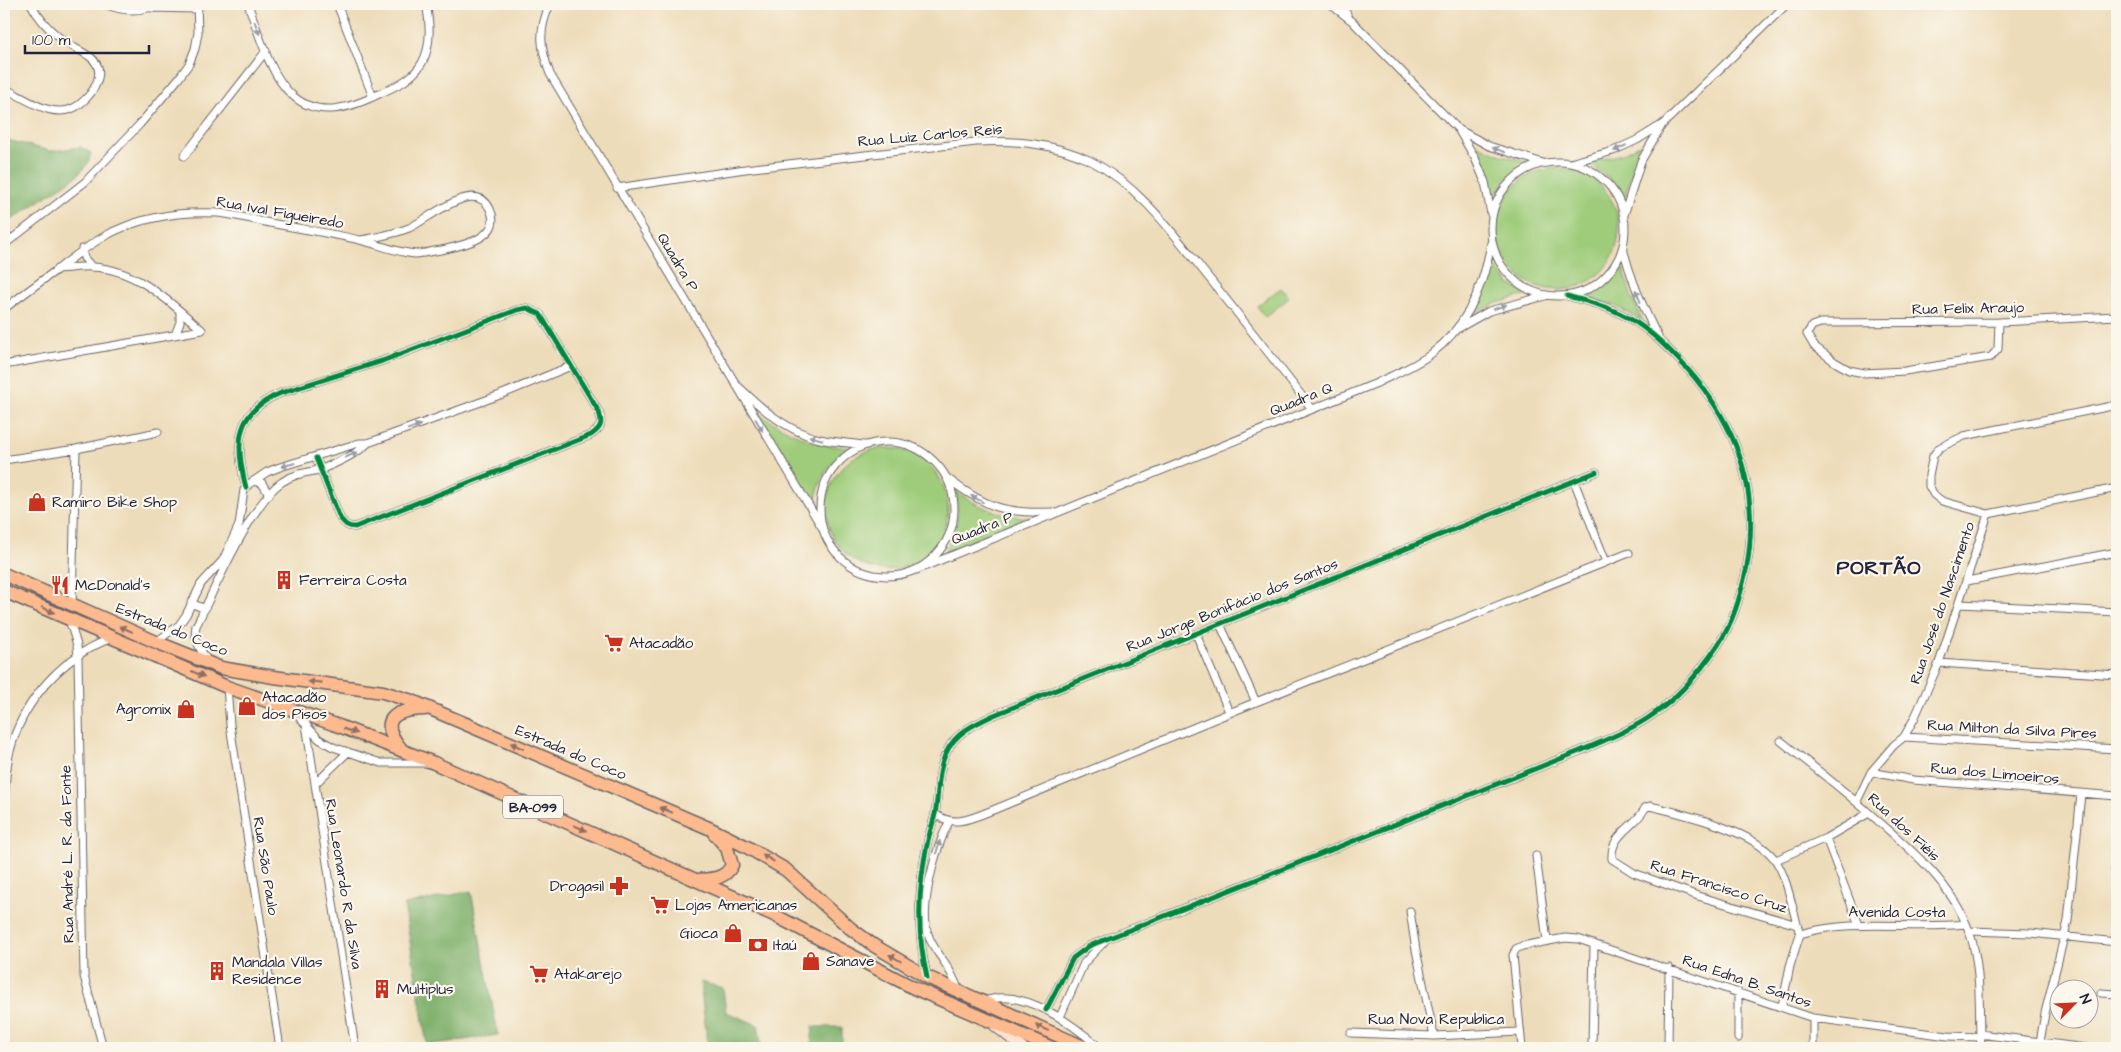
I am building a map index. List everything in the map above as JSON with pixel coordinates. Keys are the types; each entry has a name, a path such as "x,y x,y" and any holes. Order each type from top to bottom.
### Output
{"highway":[{"name":"Estrada do Coco","path":"4,574 209,664 274,677 382,692 430,708 711,829 767,857 780,866 850,928 873,945 927,977 1086,1048"},
{"name":"Estrada do Coco","path":"4,591 227,687 434,763 774,915 914,988 1052,1048"},
{"path":"402,750 391,735 388,726 392,718 399,712 406,710 430,708"},
{"path":"696,880 714,879 723,876 732,865 727,848 711,829"}],"street":[{"path":"4,88 53,112 63,112 80,104 97,84 100,74 96,63 90,57 73,48 50,29 38,16 31,4"},
{"path":"4,245 85,182 140,124 173,86 189,64 195,49 198,33 198,6 131,10 114,8 105,4"},
{"path":"148,8 158,4"},
{"path":"248,4 271,63 282,85 306,106 330,110 344,108 373,98 414,74 423,61 430,30 426,4"},
{"path":"337,4 373,98"},
{"name":"Quadra P","path":"550,4 543,18 540,37 543,55 550,74 821,526"},
{"path":"1330,4 1352,20"},
{"path":"1340,4 1352,20 1458,129 1475,158 1485,182 1492,214 1491,242 1498,261 1510,277 1526,289 1545,296"},
{"path":"1458,129 1489,146 1543,163 1570,163 1613,151 1637,140 1663,124 1788,4"},
{"path":"184,156 266,51"},
{"path":"256,66 271,63"},
{"path":"1624,216 1642,161 1663,124"},
{"name":"Rua Luiz Carlos Reis","path":"618,188 745,169 976,142 1003,140 1034,143 1063,150 1090,161 1136,193 1185,248 1312,409"},
{"path":"1492,214 1498,196 1510,181 1525,170 1543,163"},
{"path":"1459,328 1489,311 1545,296 1567,296 1582,293 1596,285 1612,269 1623,248 1625,237 1624,216 1619,200 1599,176 1585,168 1570,163"},
{"name":"Rua Ival Figueiredo","path":"4,309 82,249 104,235 135,223 171,215 219,213 361,240 418,254 463,245 485,235 493,219 491,210 483,199 475,196 466,197 426,219 395,233 361,240"},
{"path":"395,233 396,250"},
{"name":"Quadra Q","path":"1058,512 1377,382 1421,360 1441,346 1459,328 1478,292 1491,242"},
{"path":"1623,248 1630,276 1641,304 1660,339"},
{"path":"82,249 84,258 92,267"},
{"path":"4,365 202,330 137,279 118,271 92,267 57,270"},
{"path":"1046,1010 1073,958 1080,951 1108,938 1588,747 1648,718 1671,700 1690,681 1719,644 1734,616 1742,590 1750,551 1750,508 1744,468 1723,416 1700,382 1660,339 1620,313 1599,304 1567,296"},
{"path":"246,488 239,455 240,435 250,414 261,402 281,393 382,361 517,310 527,308 540,314 602,420 598,430 591,435 355,527 349,527 340,518 316,458"},
{"path":"175,335 180,322 180,311"},
{"name":"Rua Felix Araujo","path":"1999,322 1998,349 1991,357 1880,373 1849,370 1834,362 1808,339 1808,330 1820,323 1999,322 2117,316"},
{"path":"156,642 179,625 201,584 223,560 239,525 246,488 253,481 267,472 359,443 368,443 500,395 571,366"},
{"path":"734,383 766,412 803,434 827,441 864,445"},
{"path":"2117,405 1977,432 1950,441 1939,448 1933,456 1929,475 1929,486 1934,495 1942,501 1988,514 2117,488"},
{"path":"4,460 76,449 158,432"},
{"path":"946,477 952,494 954,512 951,530 943,546 931,560 916,570 898,576 878,576 859,571 842,560 830,545 821,526 819,506 823,486 832,468 846,454 864,445 883,441 902,443 920,450 934,462 946,477 969,495 986,504 1028,513 1058,512"},
{"path":"209,664 194,635 205,609 253,518 269,495 280,483 289,477 320,468 357,453 368,443"},
{"path":"72,605 76,449"},
{"name":"Rua Jorge Bonifácio dos Santos","path":"922,916 923,876 927,841 934,814 940,773 946,751 955,738 971,726 1596,472"},
{"path":"253,481 262,483 269,495"},
{"path":"1574,481 1606,562"},
{"path":"242,512 247,518 253,518"},
{"name":"Quadra P","path":"916,570 1058,512"},
{"name":"Rua José do Nascimento","path":"1857,801 1871,772 1894,744 1904,737 1939,663 1960,604 1988,514"},
{"path":"1967,580 2117,552"},
{"path":"934,814 949,822 970,818 993,810 1229,712 1629,553"},
{"path":"191,603 205,609"},
{"path":"1960,604 2117,612"},
{"name":"Rua André L. R. da Fonte","path":"68,619 77,645 78,657 84,976 103,1048"},
{"path":"1220,624 1256,702"},
{"path":"1196,634 1229,712"},
{"path":"4,797 9,754 25,714 47,682 66,664 101,642 112,638"},
{"path":"1939,663 2117,675"},
{"name":"Rua São Paulo","path":"227,687 230,725 280,1048"},
{"path":"291,709 319,739 334,747 381,763 434,763"},
{"name":"Rua Leonardo R da Silva","path":"306,724 355,1048"},
{"name":"Rua Milton da Silva Pires","path":"1904,737 2117,750"},
{"name":"Rua dos Fiéis","path":"1781,741 1857,801 1909,847 1930,868 1945,889 1967,928 1976,967 1982,1048"},
{"path":"315,784 348,752"},
{"name":"Rua dos Limoeiros","path":"1871,772 1913,780 2117,796"},
{"path":"2040,1042 2048,999 2065,937 2081,794"},
{"name":"Rua Francisco Cruz","path":"1776,860 1761,846 1737,832 1650,806 1645,808 1641,817 1622,832 1614,848 1612,859 1634,873 1734,908 1797,925"},
{"path":"1782,1006 1800,934 1791,901 1776,860 1826,838 1869,813"},
{"path":"927,977 920,943 922,916 938,846 949,822"},
{"path":"1826,838 1859,925"},
{"path":"1536,856 1547,942"},
{"path":"923,876 931,878"},
{"path":"1410,911 1434,1036"},
{"path":"922,916 928,935 959,991"},
{"name":"Avenida Costa","path":"1800,934 1859,925 1967,928 2117,942"},
{"path":"1060,1017 1088,956 1108,938"},
{"name":"Rua Edna B. Santos","path":"1520,1032 1513,955 1516,949 1522,946 1578,939 1669,968 1813,1018 1948,1036 1980,1035 2086,1048"},
{"path":"1592,1048 1594,944"},
{"path":"1080,951 1084,956 1088,956"},
{"path":"1668,1048 1669,968"},
{"path":"1738,992 1738,1038"},
{"path":"2101,993 2117,994"},
{"path":"982,1002 998,997 1046,1010 1060,1017 1100,1048"},
{"path":"1052,999 1060,999 1066,1003"},
{"path":"1813,1018 1813,1048"},
{"path":"988,1020 1020,1047"},
{"path":"1520,1032 1522,1048"},
{"name":"Rua Nova Republica","path":"1351,1033 1434,1036 1520,1032"}],"green space":[{"path":"4,139 51,151 81,147 91,153 88,163 77,176 4,225"},
{"path":"1647,141 1631,175 1624,200 1608,177 1587,163 1622,154"},
{"path":"1471,142 1501,155 1529,162 1507,178 1493,198 1485,172"},
{"path":"1558,168 1581,172 1601,186 1615,206 1619,229 1615,252 1601,272 1581,286 1558,290 1535,286 1515,272 1501,252 1497,229 1501,206 1515,186 1535,172"},
{"path":"1492,261 1508,283 1527,295 1496,303 1470,316 1482,293"},
{"path":"1622,263 1631,296 1642,320 1613,305 1586,297 1610,280"},
{"path":"1281,288 1289,298 1265,317 1257,306"},
{"path":"755,411 777,425 812,441 850,448 835,460 825,474 818,491 815,510"},
{"path":"887,448 899,449 910,453 921,458 930,466 938,475 943,486 947,497 947,521 943,532 938,543 930,552 921,560 910,565 899,569 887,570 875,569 864,565 853,560 844,552 836,543 831,532 827,521 826,509 827,497 831,486 836,475 844,466 853,458 864,453 875,449"},
{"path":"956,491 973,502 991,510 1030,518 943,553 952,539 956,524 958,508"},
{"path":"471,891 498,1035 427,1045 404,905"},
{"path":"700,982 723,988 726,1012 758,1025 762,1048 708,1048"},
{"path":"813,1027 842,1027 842,1048 811,1048"}],"cycle path":[{"path":"1046,1010 1073,958 1089,946 1615,736 1640,723 1668,703 1687,685 1711,655 1732,619 1746,571 1750,541 1750,512 1747,484 1740,457 1730,432 1700,384 1680,361 1645,329 1615,311 1567,296"},
{"path":"246,488 240,457 242,431 246,420 254,410 266,401 281,393 382,361 517,310 527,308 540,314 599,412 601,420 599,428 591,435 355,527 346,525 340,518 316,458"},
{"path":"927,977 923,960 920,926 922,874 935,814 941,766 951,744 961,733 994,715 1596,472"}],"place":[{"name":"Ramiro Bike Shop","path":"37,502"},
{"name":"Ferreira Costa","path":"284,580"},
{"name":"McDonald's","path":"60,585"},
{"name":"Atacadão","path":"614,643"},
{"name":"Atacadão dos Pisos","path":"247,706"},
{"name":"Agromix","path":"186,709"},
{"name":"Drogasil","path":"619,886"},
{"name":"Lojas Americanas","path":"660,905"},
{"name":"Gioca","path":"733,933"},
{"name":"Itaú","path":"758,945"},
{"name":"Sanave","path":"811,961"},
{"name":"Mandala Villas Residence","path":"217,971"},
{"name":"Atakarejo","path":"539,974"},
{"name":"Multiplus","path":"382,989"}],"district":[{"name":"PORTÃO","path":"1879,567"}]}
